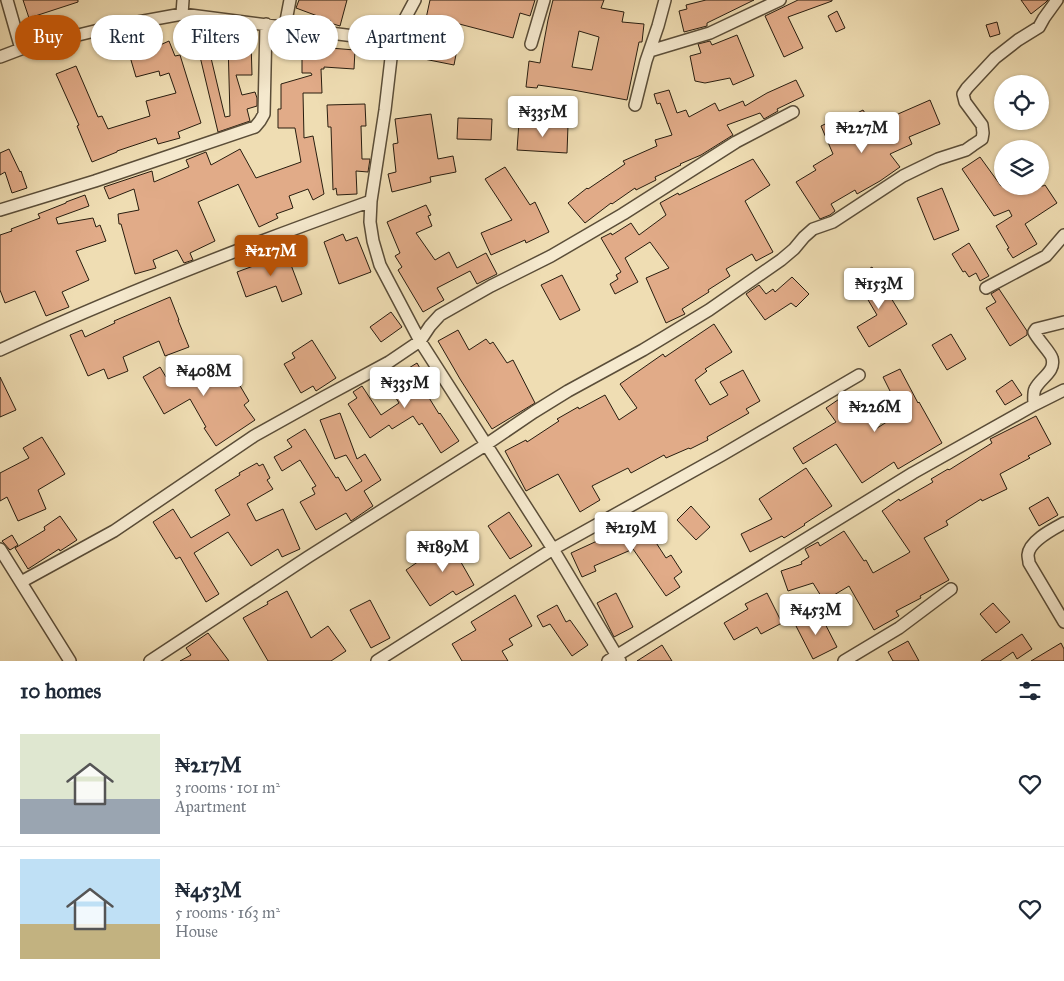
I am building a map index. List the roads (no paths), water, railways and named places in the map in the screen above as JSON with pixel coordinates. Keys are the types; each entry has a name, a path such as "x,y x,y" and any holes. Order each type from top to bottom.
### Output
{"street":[{"path":"7,0 15,28"},
{"path":"182,14 183,0"},
{"path":"287,15 290,0"},
{"path":"406,15 414,0"},
{"path":"531,44 544,0"},
{"path":"635,105 665,0"},
{"path":"650,50 710,33 780,0"},
{"path":"150,661 534,412 709,310 782,260 814,229 833,222 899,178 938,159 966,150 982,139 982,124 965,102 963,94 995,58 1039,27 1057,0"},
{"path":"0,210 255,128 264,114 266,24 182,14 81,35"},
{"path":"0,56 15,51"},
{"path":"391,60 385,110 370,201 370,222 380,265 420,341 487,444 552,550 615,659 913,473 1064,390"},
{"path":"21,582 114,531 254,436 389,362 420,341 440,315 491,286 551,256 623,214 736,142 793,112"},
{"path":"0,350 63,321 141,289 268,238 370,201"},
{"path":"986,288 1046,256 1064,235"},
{"path":"1034,405 1035,390 1052,367 1052,358 1034,332 1036,329 1064,322"},
{"path":"377,661 552,550 722,455 859,375"},
{"path":"1064,523 1047,532 1031,545 1028,554 1029,563 1064,622"},
{"path":"0,550 70,661"},
{"path":"844,661 899,628 951,589"}]}
